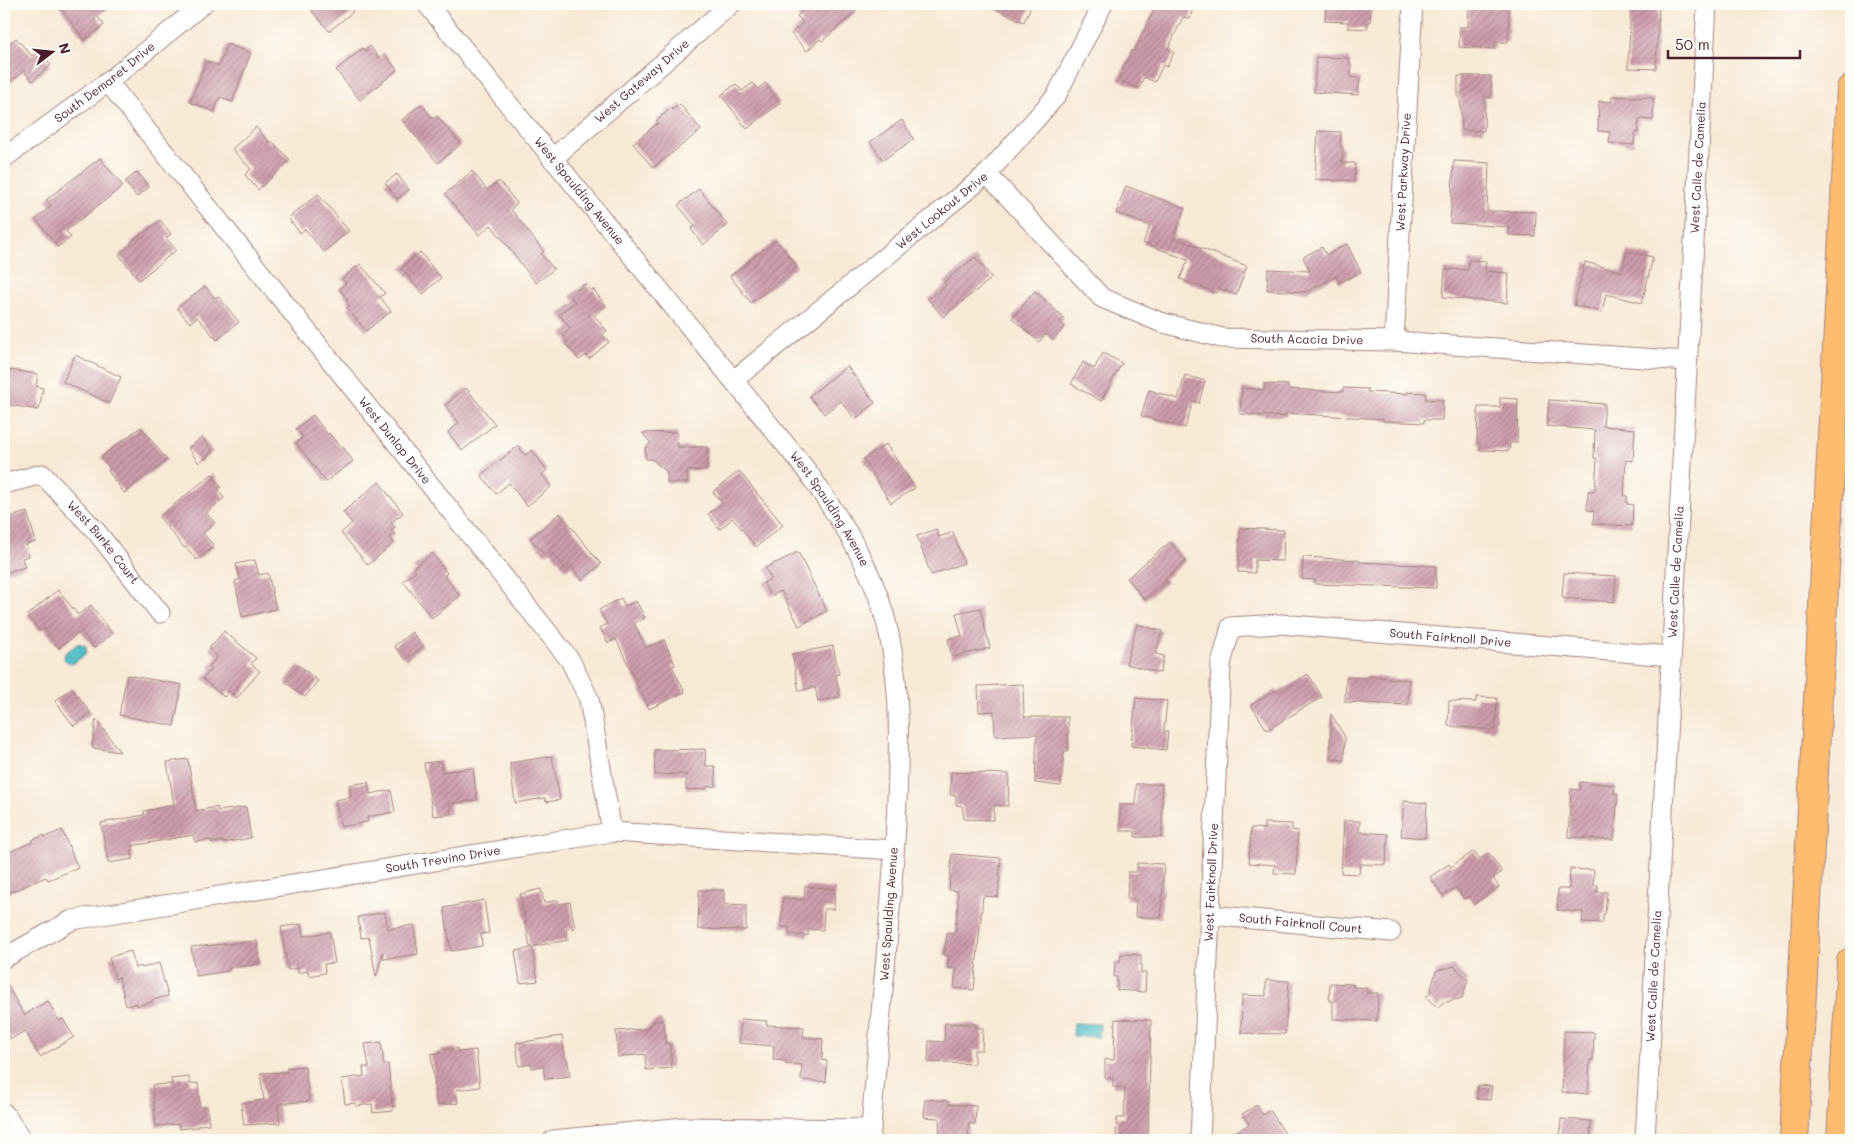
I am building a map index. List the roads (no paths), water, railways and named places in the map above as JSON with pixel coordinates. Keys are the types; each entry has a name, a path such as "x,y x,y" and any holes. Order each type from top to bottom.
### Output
{"highway":[{"path":"1794,1140 1851,89"},
{"path":"1842,1140 1851,962"}],"street":[{"name":"South Demaret Drive","path":"4,158 108,82 203,4"},
{"name":"West Spaulding Avenue","path":"427,4 807,472 835,511 858,551 872,581 884,613 891,646 899,719 899,767 871,1135"},
{"name":"West Gateway Drive","path":"552,159 731,4"},
{"name":"West Lookout Drive","path":"734,380 987,174 1056,96 1103,4"},
{"name":"West Parkway Drive","path":"1394,342 1413,4"},
{"name":"West Calle de Camelia","path":"1645,1140 1707,4"},
{"name":"West Dunlop Drive","path":"108,82 570,660 589,699 612,832"},
{"name":"South Acacia Drive","path":"987,174 1102,298 1160,322 1222,338 1394,342 1687,361"},
{"name":"West Burke Court","path":"4,484 42,474 96,531 160,613"},
{"name":"South Fairknoll Drive","path":"1231,627 1280,624 1672,656"},
{"name":"West Fairknoll Drive","path":"1200,1140 1222,664 1231,627"},
{"name":"South Trevino Drive","path":"4,958 72,920 612,832 894,850"},
{"name":"South Fairknoll Court","path":"1210,915 1391,932"},
{"path":"4,1113 22,1140"},
{"path":"553,1140 684,1126 871,1135"}],"water":[{"path":"79,643 86,646 86,654 70,664 64,659 65,653"},
{"path":"1074,1023 1100,1024 1099,1037 1073,1036"}]}
